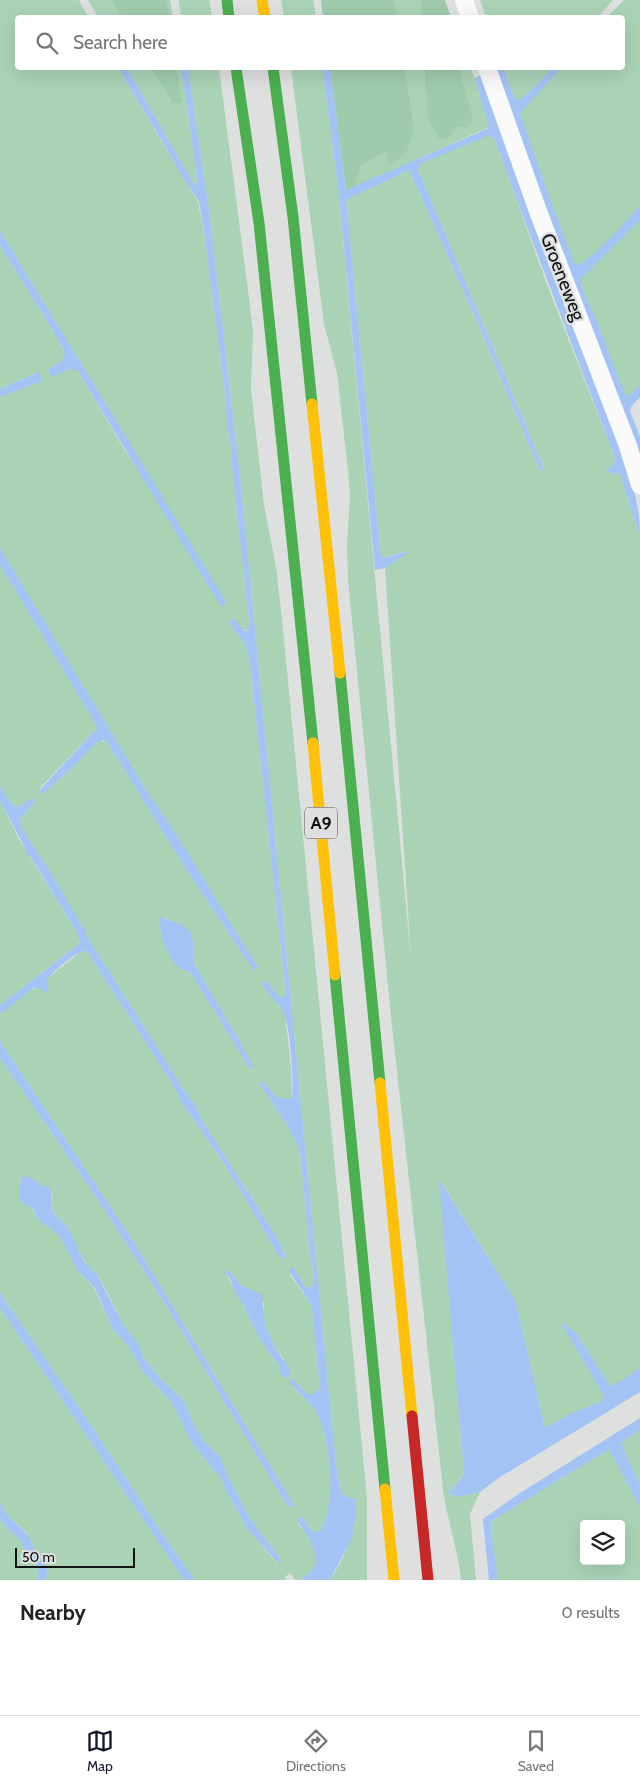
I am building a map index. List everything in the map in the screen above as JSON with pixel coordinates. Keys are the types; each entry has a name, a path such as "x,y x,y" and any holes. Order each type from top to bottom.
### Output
{"highway":[{"path":"227,0 229,15"},
{"path":"262,0 264,15"},
{"name":"A9","path":"236,70 259,223 302,634 394,1580"},
{"name":"A9","path":"272,70 293,217 338,642 428,1580"}],"street":[{"path":"464,0 469,15"},
{"name":"Groeneweg","path":"488,70 539,214 628,446 640,485"}],"green space":[{"path":"0,0 79,0 87,15 15,15 15,70 119,70 198,202 205,238 226,401 227,426 231,445 249,620 248,631 242,629 234,619 229,622 245,644 250,663 286,995 280,998 266,981 263,986 285,1013 292,1097 289,1099 276,1097 263,1081 259,1083 288,1127 298,1146 301,1160 309,1246 314,1277 312,1287 305,1287 294,1268 290,1275 311,1304 320,1389 313,1394 307,1394 293,1379 293,1387 313,1407 321,1422 330,1470 329,1505 320,1531 312,1530 302,1517 297,1518 297,1522 310,1540 316,1561 314,1568 309,1574 299,1580 295,1580 290,1573 285,1577 287,1580 195,1580 0,1293 0,1058 98,1200 167,1307 283,1499 290,1508 295,1506 128,1233 0,1041 0,1012 2,1013 29,990 47,982 48,978 79,953 85,951 88,953 175,1088 180,1100 225,1165 279,1256 284,1259 286,1258 280,1243 250,1193 246,1190 202,1120 198,1110 88,938 56,881 21,828 20,819 35,802 32,798 22,805 14,806 8,801 0,786 0,565 95,723 96,729 40,788 43,794 73,767 92,746 100,741 107,742 186,869 254,971 257,966 180,840 145,788 0,548 0,397 42,381 36,373 0,389 0,246 55,334 65,354 61,362 48,369 54,376 70,369 77,370 222,606 225,604 127,438 0,231","holes":["163,917 189,931 193,940 195,965 242,1045 253,1068 234,1043 192,975 167,950 160,930","21,1178 43,1187 52,1195 51,1206 55,1215 67,1227 88,1267 96,1273 124,1326 141,1350 144,1358 161,1379 184,1401 192,1421 203,1440 221,1458 225,1470 249,1517 280,1558 276,1562 248,1530 222,1480 191,1442 172,1403 143,1372 129,1347 112,1328 94,1288 78,1271 60,1237 51,1228 39,1221 19,1186","230,1272 242,1286 255,1291 264,1303 263,1314 265,1324 274,1346 284,1359 279,1371 279,1366 265,1347 252,1325 244,1305 235,1292 227,1275"]},
{"path":"88,0 170,0 173,15 97,15"},
{"path":"112,0 166,0 169,15 122,15"},
{"path":"179,0 209,0 212,15 181,15"},
{"path":"281,0 313,0 316,15 284,15"},
{"path":"321,0 394,0 397,15 323,15"},
{"path":"394,0 420,0 422,15 397,15"},
{"path":"420,0 445,0 450,15 422,15"},
{"path":"480,0 613,0 600,15 485,15"},
{"path":"624,0 640,0 640,384 620,406 526,164 496,70 498,70 511,112 531,100 559,70 625,70 625,15 609,15"},
{"path":"128,70 181,70 197,183 193,183"},
{"path":"153,70 176,70 182,103 173,103"},
{"path":"188,70 219,70 249,298 253,332 251,389 264,505 276,567 282,619 367,1498 367,1580 330,1580 342,1560 352,1532 355,1498 351,1499 341,1493 336,1466 241,486 209,210"},
{"path":"291,70 322,70 338,186 411,957 385,568 408,551 381,558 346,200 409,170 476,319 540,471 544,469 418,169 422,163 481,137 490,135 495,140 546,282 615,458 612,466 606,469 607,472 620,474 640,537 640,1368 612,1388 576,1333 561,1322 604,1396 601,1402 572,1413 545,1428 516,1302 440,1180 464,1473 448,1493 459,1497 480,1492 470,1514 476,1580 461,1580 443,1489 392,1026 348,580 347,544 350,495 348,471 337,373 324,324"},
{"path":"330,70 405,70 415,129 405,155 388,166 386,152 361,165 355,187 346,190"},
{"path":"405,70 424,70 427,116 447,139 459,127 474,120 460,70 471,70 489,127 355,187 361,165 386,152 388,165 415,129"},
{"path":"424,70 460,70 474,120 468,127 459,127 447,139 439,139 427,116"},
{"path":"504,70 550,70 534,88 519,100 514,98"},
{"path":"0,801 20,841 80,939 79,944 0,1005"},
{"path":"0,1308 184,1580 46,1580 47,1568 36,1552 28,1534 8,1516 0,1503"},
{"path":"640,1429 640,1485 621,1443"},
{"path":"609,1449 640,1507 640,1580 498,1580 490,1522"},
{"path":"0,1519 20,1540 28,1556 37,1567 38,1580 0,1580"}],"water":[{"path":"119,70 128,70 193,183 196,183 194,154 181,70 188,70 209,210 241,486 336,1466 341,1493 351,1499 355,1498 355,1520 352,1538 330,1580 300,1580 309,1574 314,1567 315,1552 297,1518 302,1517 312,1530 320,1531 329,1505 330,1470 321,1422 312,1406 289,1381 293,1379 307,1394 313,1394 320,1389 311,1304 289,1271 294,1268 305,1287 312,1287 314,1277 309,1246 301,1160 298,1146 288,1127 259,1083 263,1081 276,1097 289,1099 292,1097 291,1053 288,1027 281,1007 262,983 266,981 280,998 286,995 250,663 245,644 229,622 231,618 243,630 248,631 249,620 231,445 227,426 226,401 199,202"},
{"path":"322,70 330,70 346,190 489,128 475,78 482,75 627,466 637,506 640,537 620,474 607,472 606,469 612,466 615,458 495,140 490,135 422,163 418,169 544,469 540,471 476,319 409,170 346,200 381,558 410,551 385,568 375,570 338,186"},
{"path":"498,70 504,70 514,98 519,100 534,88 550,70 559,70 520,113 575,265 589,258 598,250 640,206 640,220 581,279 583,291 595,316 625,395 630,395 640,384 640,397 631,407 630,411 640,437 640,458 511,112"},
{"path":"0,231 223,597 226,604 221,607 77,370 70,369 52,377 48,369 61,362 65,354 58,339 55,338 55,334 0,246"},
{"path":"39,372 42,381 0,397 0,389"},
{"path":"0,548 145,788 180,840 257,966 258,968 254,971 186,869 107,742 103,740 96,743 43,794 39,791 96,729 95,723 0,565"},
{"path":"0,786 14,806 22,805 32,798 35,802 20,819 21,827 56,881 83,928 86,929 85,932 88,938 198,1110 202,1120 246,1190 250,1193 280,1243 286,1258 282,1259 279,1256 225,1165 180,1100 175,1088 88,953 85,951 80,952 56,970 48,978 48,991 33,988 2,1013 0,1012 0,1005 80,942 78,934 30,856 26,854 26,850 0,801"},
{"path":"163,917 183,925 189,931 193,940 195,965 254,1068 250,1069 192,975 177,966 172,960 160,928 160,918"},
{"path":"0,1041 128,1233 295,1506 290,1508 283,1499 167,1307 98,1200 0,1058"},
{"path":"23,1175 35,1180 43,1187 49,1186 53,1212 71,1233 86,1264 96,1273 124,1326 138,1343 144,1358 161,1379 184,1401 192,1421 203,1440 221,1458 225,1470 249,1517 280,1558 279,1562 248,1530 222,1480 191,1442 172,1403 143,1372 129,1347 112,1328 95,1288 78,1271 60,1237 51,1228 39,1221 33,1209 19,1200 19,1186"},
{"path":"439,1179 516,1302 545,1428 572,1413 601,1402 604,1396 560,1321 576,1333 611,1387 640,1368 640,1392 500,1477 480,1492 458,1497 447,1492 454,1487 464,1473"},
{"path":"228,1270 242,1286 262,1296 265,1324 274,1346 290,1371 289,1377 286,1378 281,1375 279,1366 252,1325 244,1305 235,1293 230,1279 225,1272"},
{"path":"0,1293 195,1580 184,1580 0,1308"},
{"path":"640,1418 640,1429 621,1443 640,1485 640,1507 609,1449 490,1522 498,1580 489,1580 483,1519 520,1493"},
{"path":"0,1503 8,1516 28,1535 36,1552 45,1561 47,1568 46,1580 38,1580 37,1567 28,1556 20,1540 0,1519"}],"traffic: fast":[{"path":"227,0 229,15"},
{"path":"236,70 259,223 313,743"},
{"path":"273,70 293,217 312,404"},
{"path":"340,673 380,1083"},
{"path":"335,975 385,1489"}],"traffic: slow":[{"path":"262,0 264,15"},
{"path":"312,404 340,673"},
{"path":"313,743 335,975"},
{"path":"380,1083 412,1416"},
{"path":"385,1489 394,1580"}],"traffic: jam":[{"path":"412,1416 428,1580"}]}
